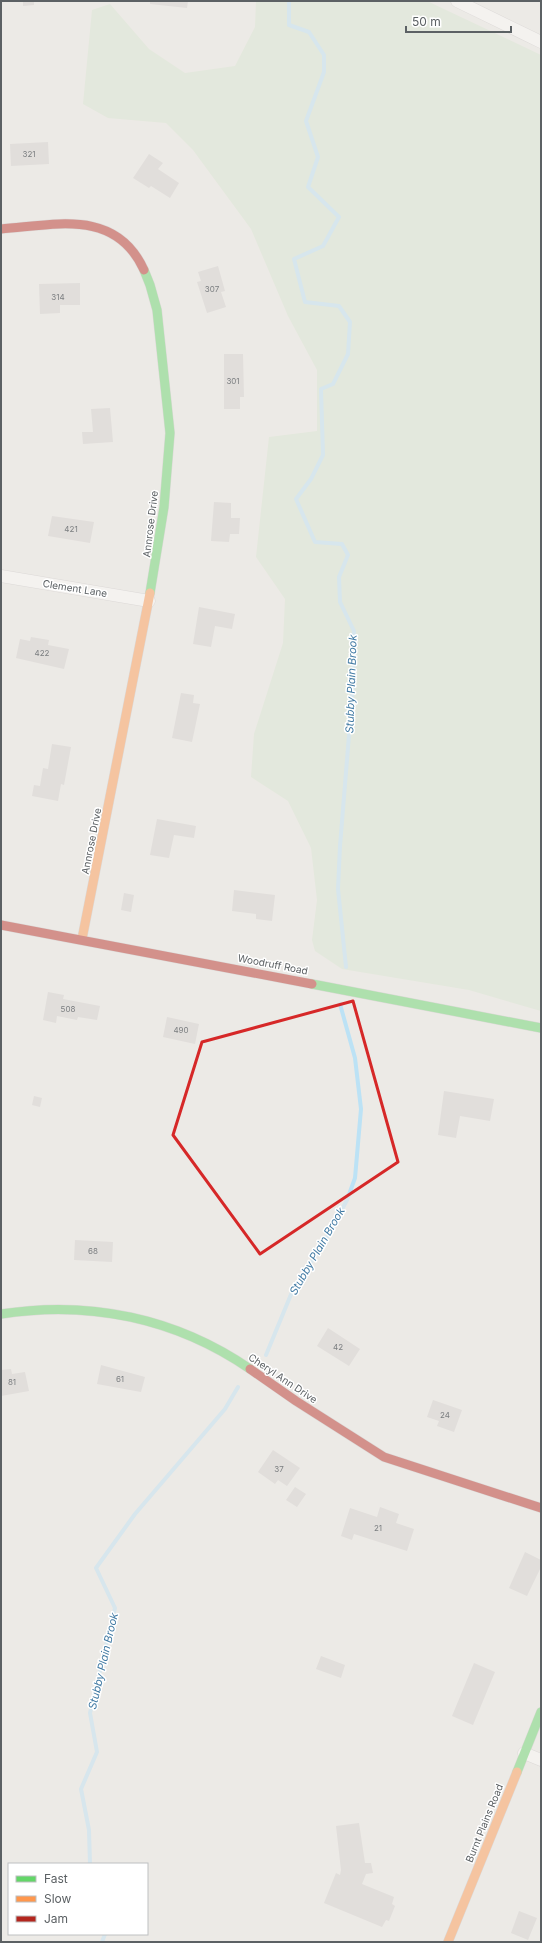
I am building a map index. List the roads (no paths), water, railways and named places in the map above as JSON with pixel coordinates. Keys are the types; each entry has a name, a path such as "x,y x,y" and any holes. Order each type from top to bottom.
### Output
{"street":[{"path":"457,1 541,42"},
{"name":"Annrose Drive","path":"1,229 72,223 92,224 120,237 132,250 144,270 161,333 171,447 155,570 82,939"},
{"name":"Clement Lane","path":"1,576 149,601"},
{"name":"Woodruff Road","path":"1,925 82,939 541,1028"},
{"name":"Cheryl Ann Drive","path":"1,1314 26,1310 64,1308 131,1316 176,1330 226,1353 384,1457 541,1508"},
{"name":"Burnt Plains Road","path":"448,1942 541,1712"},
{"path":"524,1753 541,1760"}],"waterway":[{"name":"Stubby Plain Brook","path":"289,1 289,25 309,32 324,55 324,72 306,121 318,157 308,187 339,217 323,246 294,259 305,302 339,306 350,322 348,354 333,384 321,389 323,455 311,479 296,499 315,542 342,544 348,555 339,577 340,602 354,631 353,686 338,889 346,967"},
{"name":"Stubby Plain Brook","path":"266,1355 292,1292 327,1237 347,1200 355,1178 361,1109 355,1058 340,1004"},
{"name":"Stubby Plain Brook","path":"90,1863 89,1830 81,1789 97,1752 90,1713 115,1608 96,1568 135,1514 225,1409 238,1387"},
{"name":"Stubby Plain Brook","path":"102,1942 105,1935"}]}
